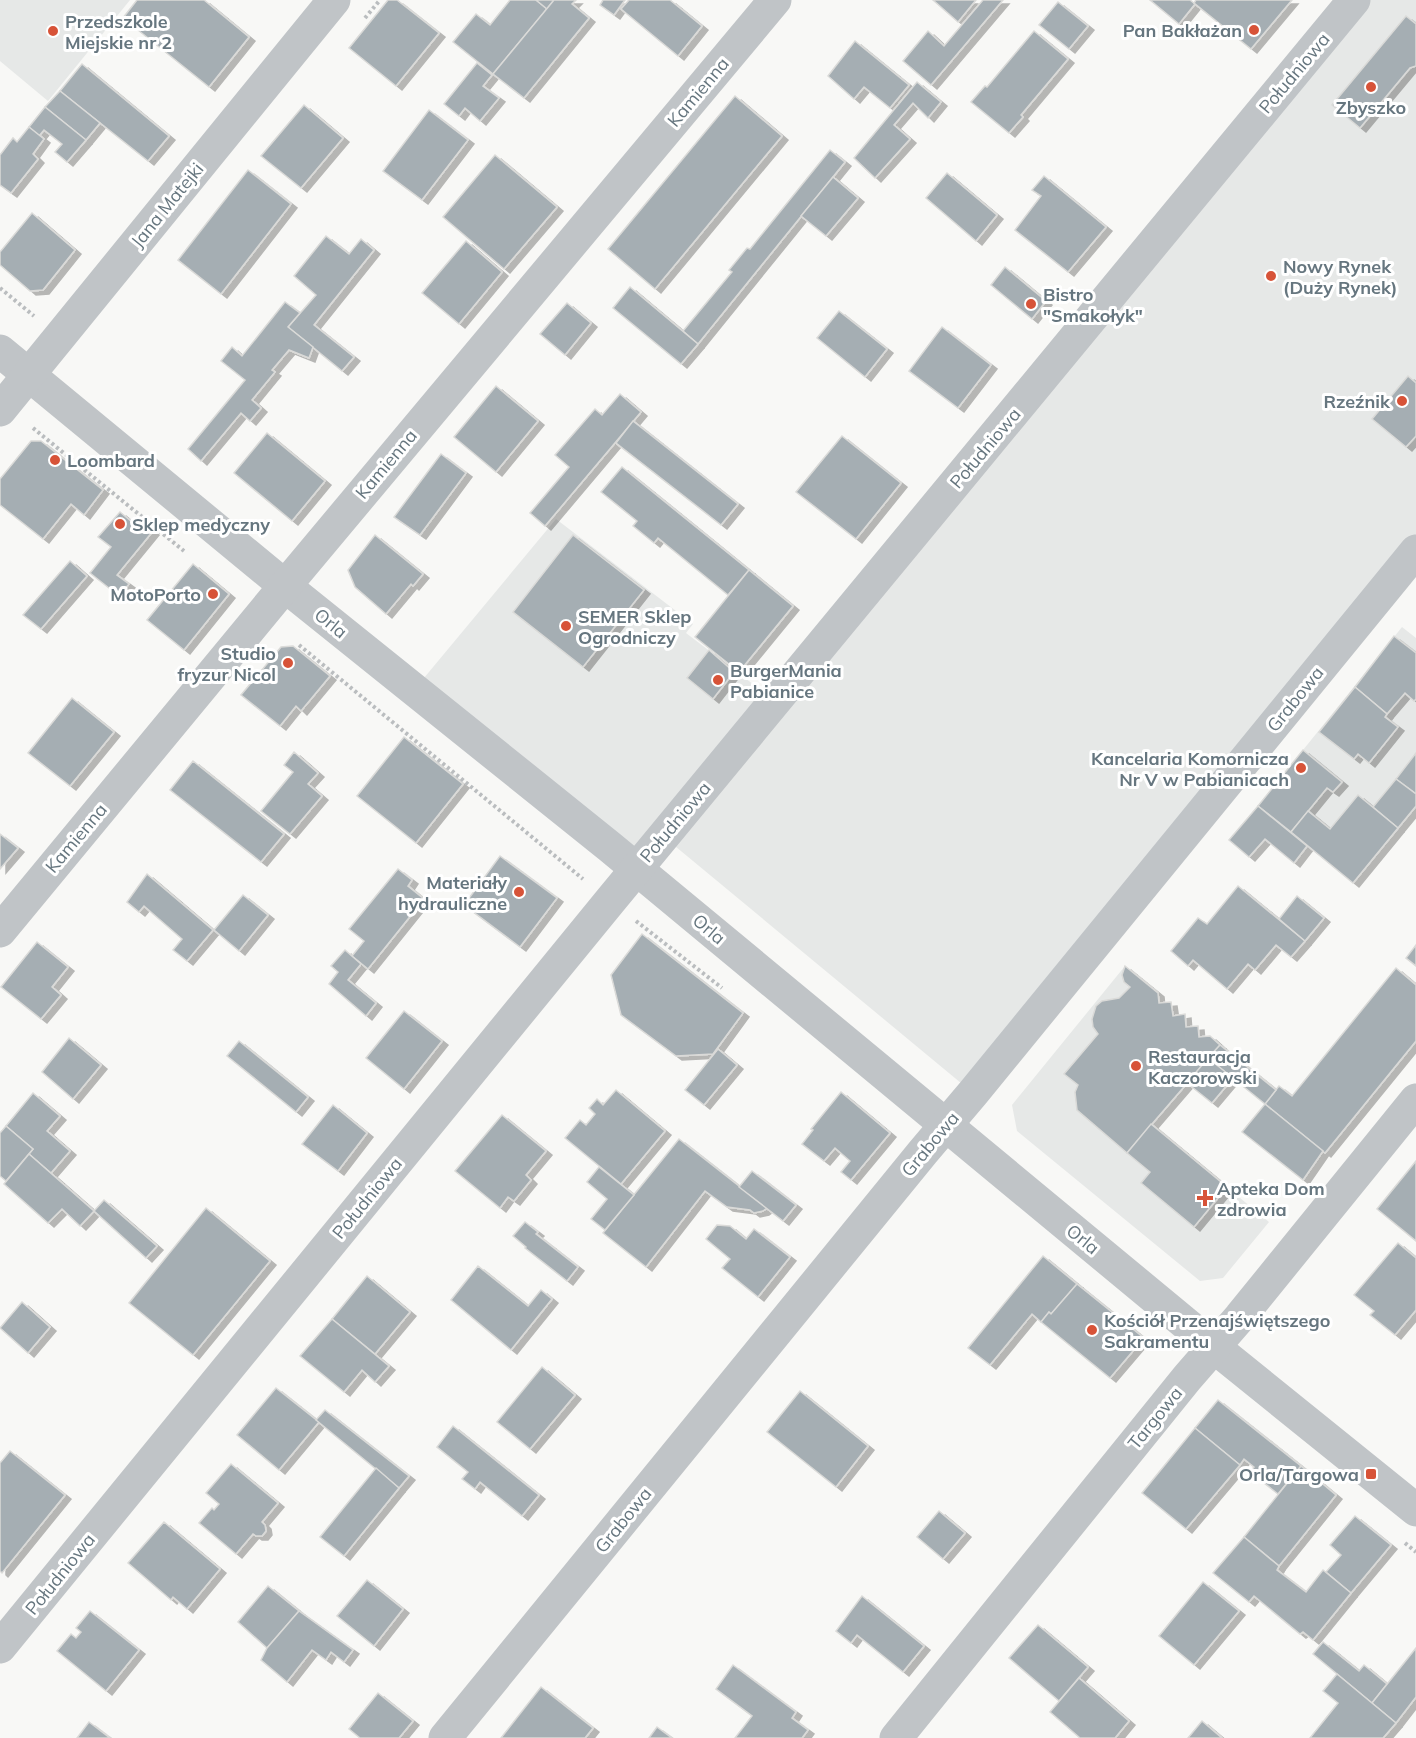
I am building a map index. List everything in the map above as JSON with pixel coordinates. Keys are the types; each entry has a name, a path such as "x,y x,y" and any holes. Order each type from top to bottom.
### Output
{"street":[{"name":"Jana Matejki","path":"0,410 334,0"},
{"name":"Kamienna","path":"0,931 775,0"},
{"name":"Południowa","path":"0,1647 636,869 1354,0"},
{"name":"Orla","path":"0,351 285,586 636,869 1416,1510"},
{"name":"Grabowa","path":"445,1738 1416,551"},
{"name":"Targowa","path":"896,1738 1171,1398 1416,1101"}],"path":[{"path":"0,288 38,319"},
{"path":"33,428 188,554"},
{"path":"292,639 585,880"}],"shaded area":[{"name":"Przedszkole Miejskie nr 2","path":"0,0 130,0 48,101 0,61"},
{"name":"Nowy Rynek (Duży Rynek)","path":"1354,0 1416,0 1416,551 973,1093 664,837 636,869 414,690 556,519 693,624 686,633 775,701"},
{"path":"1402,627 1416,638 1416,805 1353,883 1258,806"},
{"path":"1125,966 1158,993 1159,1003 1171,1002 1173,1016 1185,1014 1186,1027 1198,1026 1199,1037 1213,1038 1218,1042 1151,1124 1269,1222 1223,1278 1200,1281 1017,1131 1012,1105"}],"building":[{"path":"137,0 204,0 249,37 209,87 123,18"},
{"path":"388,0 397,0 439,33 396,86 349,48"},
{"path":"510,0 536,0 547,9 493,74 453,42 476,14 490,25"},
{"path":"536,0 554,0 547,9"},
{"path":"554,0 576,0 572,4 589,18 524,98 493,74"},
{"path":"603,0 625,0 614,15 600,5"},
{"path":"629,0 670,0 702,26 678,56 621,9"},
{"path":"933,0 976,0 958,22"},
{"path":"983,0 1003,0 931,85 903,61 928,31 944,46"},
{"path":"1150,0 1190,0 1195,4 1179,24"},
{"path":"1196,0 1292,0 1251,49 1194,3"},
{"path":"1058,2 1088,26 1069,49 1039,25"},
{"name":"Zbyszko","path":"1406,16 1416,24 1416,66 1410,68 1360,128 1332,105"},
{"path":"1034,31 1068,59 1021,115 1023,117 1009,133 971,102 985,86 987,87"},
{"path":"855,41 909,85 890,108 864,87 854,99 828,76"},
{"path":"477,63 492,75 483,86 499,98 480,121 465,108 459,116 444,104"},
{"path":"82,64 169,136 148,161 60,91"},
{"path":"917,82 941,102 928,118 913,103 894,125 910,139 875,178 854,158"},
{"path":"60,91 100,123 86,140 45,107"},
{"path":"735,96 782,136 655,289 608,249"},
{"path":"304,105 343,138 301,188 261,156"},
{"path":"45,107 86,140 67,162 55,152 62,144 44,130 39,136 29,127"},
{"path":"429,110 468,140 422,200 383,171"},
{"path":"29,127 44,139 33,154 38,159 11,193 0,185 0,155 13,138 17,142"},
{"path":"830,150 845,162 698,344 683,331 732,272 729,270 747,248 750,249"},
{"path":"495,155 557,207 504,269 443,217"},
{"path":"248,170 291,204 221,294 178,260"},
{"path":"947,173 997,215 976,241 926,198"},
{"path":"1044,176 1106,227 1068,272 1015,230 1041,196 1032,190"},
{"path":"833,177 858,198 826,236 801,216"},
{"path":"32,213 75,250 43,290 30,291 0,265 0,252"},
{"path":"326,236 349,254 361,239 374,250 314,325 354,357 342,371 288,327 316,295 294,276"},
{"path":"466,241 502,272 459,324 422,293"},
{"path":"1005,267 1046,301 1032,319 991,285"},
{"path":"630,287 698,344 681,364 613,308"},
{"path":"285,302 300,313 288,327 313,347 309,358 289,350 272,370 275,372 252,400 261,408 250,421 241,413 201,461 188,449 245,380 221,361 232,347 242,356"},
{"path":"567,303 591,323 565,355 540,334"},
{"path":"839,311 887,349 865,377 817,338"},
{"path":"942,327 991,365 958,408 909,371"},
{"name":"Rzeźnik","path":"1408,376 1416,383 1416,436 1406,447 1372,419"},
{"path":"496,386 538,421 496,472 454,437"},
{"path":"620,394 641,412 545,526 530,513 569,467 555,455 595,409 602,415"},
{"path":"633,421 738,504 721,525 616,443"},
{"path":"267,433 325,481 292,521 234,473"},
{"path":"842,436 901,483 856,539 796,492"},
{"path":"31,441 41,441 103,490 84,515 71,504 43,539 0,505 0,479"},
{"path":"441,454 466,473 420,535 394,517"},
{"path":"622,467 749,570 728,595 658,538 654,543 633,526 637,521 601,492"},
{"path":"120,512 132,522 136,517 153,531 117,575 129,584 119,596 90,573 111,547 98,537"},
{"path":"375,535 423,574 413,586 411,584 386,614 355,587 348,570"},
{"path":"573,535 644,590 583,667 513,612"},
{"path":"70,561 87,576 41,629 23,615"},
{"path":"193,564 229,594 184,650 147,620"},
{"path":"749,570 793,606 739,672 695,637"},
{"path":"1394,636 1416,653 1416,699 1414,701 1405,693 1387,714 1355,687"},
{"path":"293,646 330,676 301,711 296,706 280,726 241,695 281,647"},
{"path":"709,650 734,672 713,699 687,678"},
{"path":"1355,687 1387,714 1385,717 1398,727 1369,763 1358,754 1354,759 1319,732"},
{"path":"72,698 114,732 70,786 28,753"},
{"path":"404,737 463,784 416,843 357,796"},
{"path":"1303,750 1342,782 1333,792 1327,788 1291,832 1258,806"},
{"path":"294,752 318,773 308,784 322,796 290,834 261,811 293,772 284,765"},
{"path":"1416,753 1416,794 1396,779"},
{"path":"193,761 284,834 261,862 170,790"},
{"path":"1396,779 1416,794 1416,806 1398,828 1373,807"},
{"path":"1358,795 1398,828 1353,883 1291,832 1308,811 1330,829"},
{"path":"1258,806 1307,846 1294,863 1265,839 1249,857 1229,840"},
{"path":"0,834 18,848 0,869"},
{"path":"500,856 557,898 520,947 464,905"},
{"path":"398,869 412,880 408,886 424,899 368,969 352,956 364,941 349,929"},
{"path":"147,874 213,930 187,961 173,950 182,939 144,906 139,912 127,902"},
{"path":"1238,886 1305,941 1291,957 1276,945 1255,970 1248,964 1227,989 1193,960 1188,966 1171,951 1198,918 1207,924"},
{"path":"243,895 268,915 239,951 214,930"},
{"path":"1297,896 1324,918 1305,941 1279,919"},
{"path":"642,934 743,1013 713,1054 676,1056 621,1015 611,975"},
{"path":"37,942 68,967 52,987 61,995 41,1019 1,987"},
{"path":"1416,945 1416,966 1406,958"},
{"path":"345,950 361,964 348,980 376,1003 366,1016 329,984 338,972 331,966"},
{"name":"Restauracja Kaczorowski","path":"1125,966 1158,993 1159,1003 1171,1002 1173,1016 1185,1014 1186,1027 1198,1026 1199,1037 1210,1036 1220,1045 1127,1153 1077,1110 1075,1092 1078,1085 1064,1074 1098,1034 1093,1027 1092,1019 1096,1006 1102,1001 1119,998 1130,987 1124,982 1122,975"},
{"path":"1396,968 1416,985 1416,1041 1325,1153 1265,1104 1279,1086 1292,1096"},
{"path":"404,1011 442,1041 404,1089 366,1058"},
{"path":"69,1038 101,1065 73,1099 42,1072"},
{"path":"239,1041 308,1097 296,1112 227,1056"},
{"path":"1220,1045 1276,1090 1265,1104 1208,1058"},
{"path":"718,1049 737,1065 704,1105 685,1090"},
{"path":"1208,1058 1233,1078 1212,1103 1187,1083"},
{"path":"616,1090 665,1131 621,1184 565,1138 580,1120 586,1125 595,1114 589,1108 597,1099 603,1105"},
{"path":"841,1092 890,1133 851,1180 841,1172 850,1161 835,1148 824,1161 802,1144 813,1130 811,1129"},
{"path":"33,1093 60,1116 47,1131 70,1151 51,1173 29,1154 33,1149 6,1126"},
{"path":"1265,1104 1323,1151 1303,1180 1242,1132"},
{"path":"333,1105 367,1133 338,1171 302,1144"},
{"path":"502,1115 546,1151 526,1175 531,1180 514,1201 508,1197 500,1208 455,1171"},
{"path":"1151,1124 1227,1187 1194,1227 1141,1183 1150,1172 1127,1153"},
{"path":"6,1126 33,1149 6,1181 0,1176 0,1133"},
{"path":"679,1139 767,1208 754,1213 750,1210 727,1207 705,1191 646,1267 603,1233"},
{"path":"29,1154 94,1211 80,1226 62,1209 48,1223 4,1184"},
{"path":"1416,1161 1416,1241 1377,1209"},
{"path":"599,1167 634,1195 605,1230 591,1219 607,1199 587,1182"},
{"path":"752,1171 796,1205 783,1221 739,1187"},
{"path":"104,1200 157,1246 146,1258 94,1211"},
{"path":"206,1208 270,1261 193,1355 129,1303"},
{"path":"525,1222 538,1232 536,1234 578,1267 567,1281 513,1236"},
{"path":"717,1225 730,1226 746,1239 754,1229 790,1257 758,1297 722,1268 730,1259 706,1239"},
{"path":"1398,1243 1416,1258 1416,1310 1395,1335 1370,1315 1374,1311 1354,1295"},
{"path":"1043,1256 1077,1284 1041,1322 1032,1314 990,1365 968,1348"},
{"path":"478,1266 528,1306 541,1290 552,1299 511,1350 451,1300"},
{"path":"367,1276 410,1312 375,1354 332,1319"},
{"name":"Kościół Przenajświętszego Sakramentu","path":"1077,1284 1144,1338 1110,1378 1041,1322"},
{"path":"22,1302 50,1327 28,1353 0,1328"},
{"path":"332,1319 389,1366 375,1382 362,1370 344,1392 300,1356"},
{"path":"542,1367 575,1395 530,1449 497,1422"},
{"path":"276,1388 319,1422 279,1470 237,1435"},
{"path":"800,1391 868,1446 836,1487 767,1432"},
{"path":"1218,1400 1301,1466 1278,1494 1250,1472 1254,1467 1244,1459 1240,1465 1195,1428"},
{"path":"325,1410 409,1476 399,1488 316,1420"},
{"path":"453,1426 539,1495 522,1516 480,1482 475,1489 462,1479 468,1472 437,1447"},
{"path":"1195,1428 1240,1465 1186,1529 1142,1493"},
{"path":"10,1451 65,1495 2,1573 0,1571 0,1463"},
{"path":"231,1464 278,1503 262,1522 266,1531 262,1536 253,1534 236,1554 199,1523 212,1508 214,1510 219,1504 206,1493"},
{"path":"1301,1466 1336,1495 1279,1566 1244,1537"},
{"path":"376,1468 399,1488 344,1556 320,1537"},
{"path":"939,1511 965,1533 943,1559 917,1537"},
{"path":"1355,1516 1391,1545 1351,1593 1326,1572 1341,1555 1330,1545"},
{"path":"164,1522 220,1569 187,1609 173,1597 171,1600 128,1563"},
{"path":"1244,1537 1279,1566 1277,1570 1306,1592 1323,1570 1351,1593 1313,1640 1303,1632 1300,1634 1254,1596 1249,1602 1213,1573"},
{"path":"367,1580 403,1609 374,1646 337,1616"},
{"path":"1203,1582 1239,1611 1194,1665 1159,1636"},
{"path":"268,1586 299,1611 267,1648 238,1622"},
{"path":"862,1596 924,1646 903,1672 857,1635 851,1643 836,1631"},
{"path":"90,1611 139,1650 106,1691 57,1651 71,1634 76,1638 81,1632 76,1628"},
{"path":"299,1611 353,1650 344,1662 331,1652 326,1660 312,1650 287,1682 261,1660 267,1648"},
{"path":"1038,1625 1088,1667 1059,1701 1009,1658"},
{"path":"1323,1642 1359,1671 1364,1665 1387,1684 1372,1703 1313,1654"},
{"path":"1416,1648 1416,1697 1396,1723 1372,1703"},
{"path":"733,1665 796,1712 792,1718 808,1730 802,1738 735,1738 752,1716 716,1689"},
{"path":"1337,1674 1396,1723 1383,1738 1310,1738 1338,1703 1323,1691"},
{"path":"1079,1678 1129,1721 1115,1738 1080,1738 1050,1712"},
{"path":"541,1687 593,1728 585,1738 501,1738"},
{"path":"378,1693 413,1721 399,1738 360,1738 349,1729"},
{"path":"1202,1721 1222,1738 1188,1738"},
{"path":"89,1722 110,1738 77,1738"},
{"path":"657,1727 672,1738 649,1738"}],"place":[{"name":"Pan Bakłażan","path":"1254,30"},
{"name":"Przedszkole Miejskie nr 2","path":"53,31"},
{"name":"Zbyszko","path":"1371,87"},
{"name":"Nowy Rynek (Duży Rynek)","path":"1271,276"},
{"name":"Bistro \"Smakołyk\"","path":"1031,304"},
{"name":"Rzeźnik","path":"1402,401"},
{"name":"Loombard","path":"55,460"},
{"name":"Sklep medyczny","path":"120,524"},
{"name":"MotoPorto","path":"213,594"},
{"name":"SEMER Sklep Ogrodniczy","path":"566,626"},
{"name":"Studio fryzur Nicol","path":"288,663"},
{"name":"BurgerMania Pabianice","path":"718,680"},
{"name":"Kancelaria Komornicza Nr V w Pabianicach","path":"1301,768"},
{"name":"Materiały hydrauliczne","path":"519,892"},
{"name":"Restauracja Kaczorowski","path":"1136,1066"},
{"name":"Apteka Dom zdrowia","path":"1205,1198"},
{"name":"Kościół Przenajświętszego Sakramentu","path":"1092,1330"},
{"name":"Orla/Targowa","path":"1371,1474"}]}
